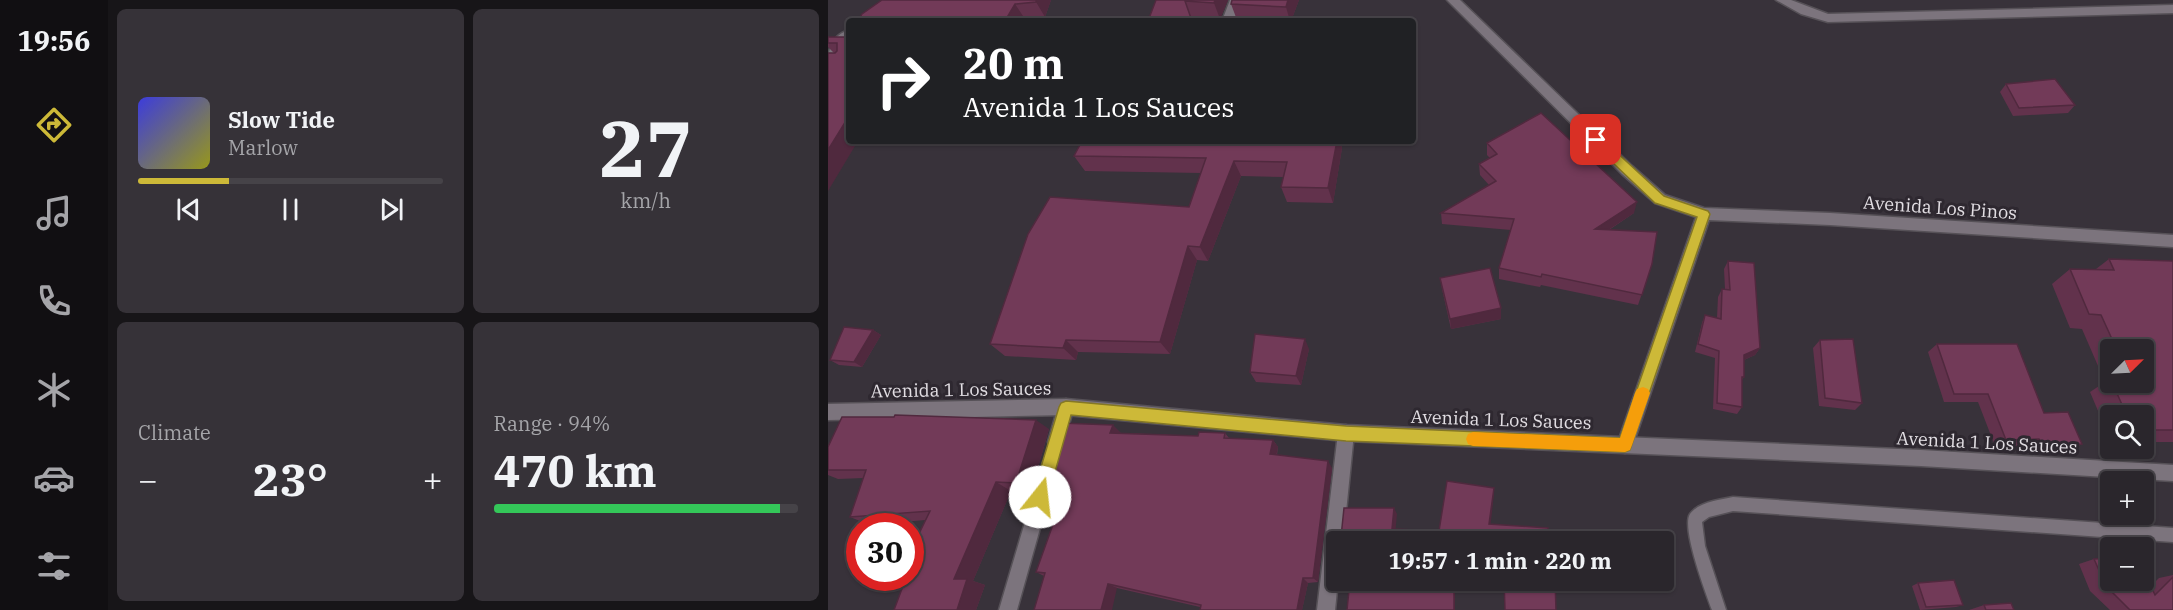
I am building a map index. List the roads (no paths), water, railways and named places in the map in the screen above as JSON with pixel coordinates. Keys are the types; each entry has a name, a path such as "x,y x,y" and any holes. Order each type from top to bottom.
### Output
{"street":[{"path":"1229,18 1236,0"},
{"name":"Avenida Los Pinos","path":"1453,0 1660,199 1704,214 1830,219 2173,241"},
{"path":"1782,0 1805,11 1828,18 2173,9"},
{"path":"828,38 845,36"},
{"path":"831,62 845,36"},
{"path":"1625,445 1704,214"},
{"path":"1008,610 1066,407"},
{"name":"Avenida 1 Los Sauces","path":"828,412 1066,407 1346,434 1921,458 2173,473"},
{"path":"1326,610 1346,434"}],"lane":[{"path":"1719,610 1698,546 1695,519 1705,511 1733,504 2173,535"}]}
